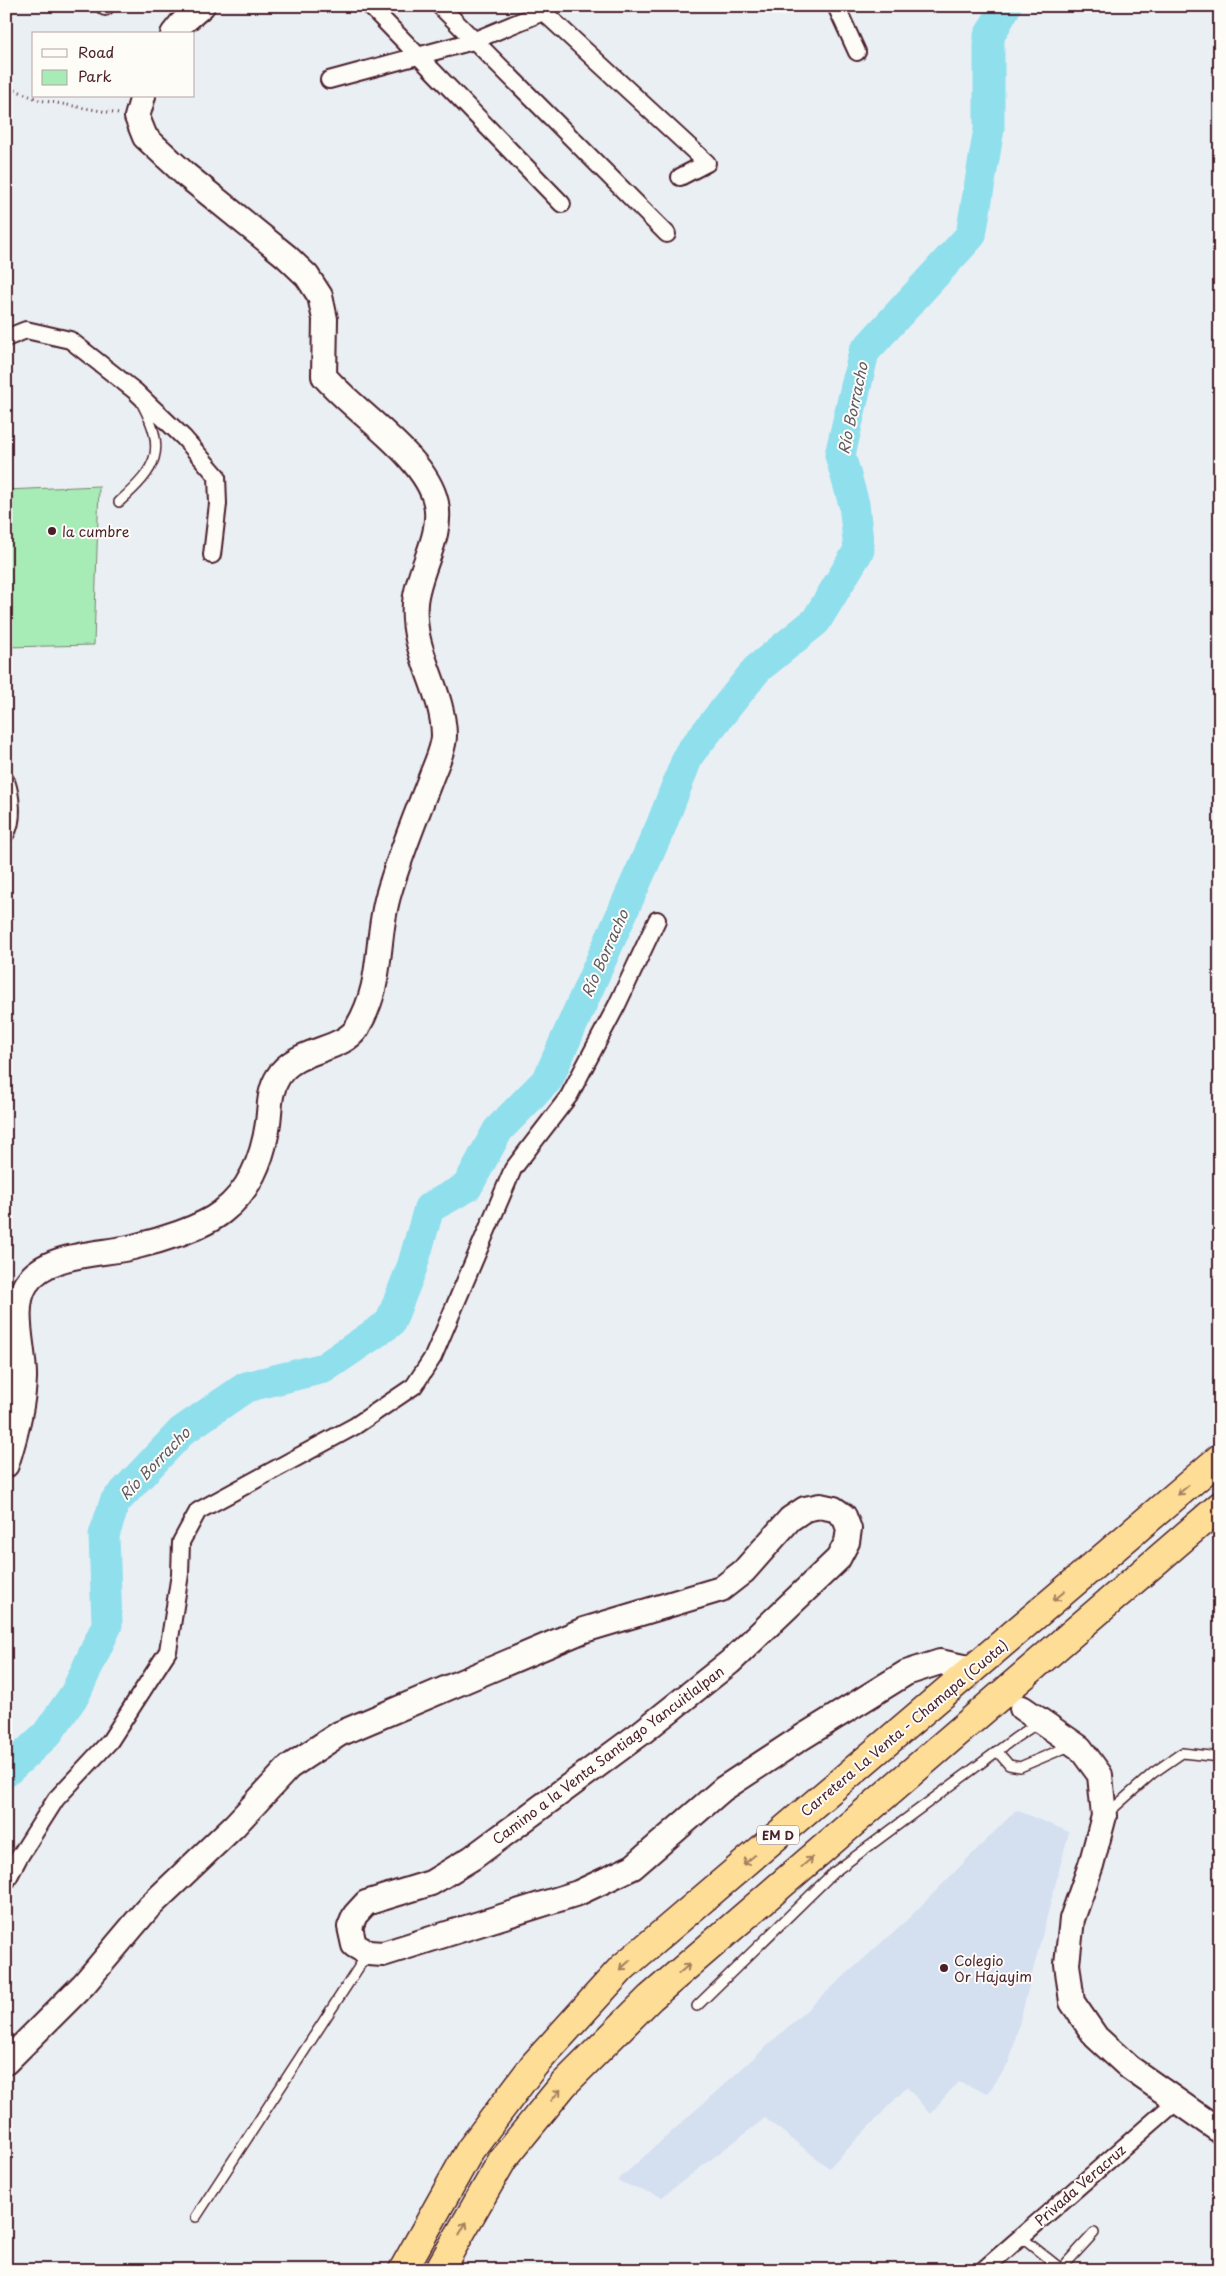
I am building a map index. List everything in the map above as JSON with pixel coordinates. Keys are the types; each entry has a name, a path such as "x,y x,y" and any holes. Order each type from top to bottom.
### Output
{"highway":[{"name":"Carretera La Venta - Chamapa (Cuota)","path":"403,2270 470,2150 534,2065 622,1968 1220,1458"},
{"name":"EM D","path":"439,2270 503,2159 564,2084 650,1998 1220,1506"}],"main road":[{"path":"175,32 202,6"},
{"path":"6,1465 20,1421 24,1376 19,1335 20,1307 26,1284 42,1268 76,1256 132,1247 184,1230 220,1214 246,1190 260,1160 268,1126 272,1088 279,1074 293,1060 319,1051 354,1034 364,1017 376,986 387,900 407,839 445,740 442,706 427,672 416,631 415,600 437,524 436,502 427,480 412,460 338,393 324,376 325,320 320,296 307,276 286,256 186,175 145,137 140,107"},
{"name":"Camino a la Venta Santiago Yancuitlalpan","path":"6,2062 84,1984 148,1908 235,1825 290,1767 339,1734 443,1688 584,1630 720,1589 744,1571 790,1519 805,1509 820,1506 834,1509 844,1516 849,1529 847,1542 838,1559 730,1662 687,1698 472,1858 431,1883 366,1903 354,1915 350,1927 354,1945 368,1953"},
{"path":"368,1953 383,1954 500,1919 578,1893 634,1867 724,1789 796,1741 906,1673 940,1662 963,1667"},
{"path":"1032,1715 1080,1748 1100,1775 1104,1816 1091,1866 1072,1918 1067,1964 1072,2002 1096,2037 1130,2068 1220,2131"}],"street":[{"path":"370,6 562,204"},
{"path":"440,6 667,234"},
{"path":"836,6 857,52"},
{"path":"329,80 473,41 540,9 707,163 680,177"},
{"path":"6,338 26,330 70,340 135,391 184,438 217,476 218,504 212,554"},
{"path":"6,781 9,788 11,825 6,833"},
{"path":"6,1882 18,1859 56,1799 110,1741 168,1651 180,1574 181,1542 198,1511 355,1426 414,1386 433,1357 513,1169 569,1096 657,920"},
{"name":"Privada Veracruz","path":"983,2270 1178,2100"}],"lane":[{"path":"119,502 149,470 156,455 157,435 135,391"},
{"path":"697,2006 833,1874 996,1751 1032,1715"},
{"path":"996,1751 1009,1765 1020,1766 1074,1744"},
{"path":"1104,1816 1153,1773 1182,1752 1220,1757"},
{"path":"196,2217 368,1953"},
{"path":"1021,2237 1060,2269 1094,2233"}],"path":[{"path":"6,86 32,97"},
{"path":"34,98 39,100 140,107"}],"shaded area":[{"name":"Colegio Or Hajayim","path":"1016,1810 1069,1832 1009,2063 988,2093 958,2082 930,2114 907,2087 829,2168 765,2118 662,2197 617,2181 910,1917"}],"green space":[{"name":"la cumbre","path":"99,486 94,645 6,647 6,490"}],"waterway":[{"name":"Río Borracho","path":"6,1772 47,1734 75,1694 107,1625 104,1535 115,1502 182,1431 246,1387 324,1368 390,1323 412,1267 429,1208 467,1187 498,1130 548,1079 661,826 689,754 757,669 816,621 859,550 854,504 840,455 864,352 971,235 989,129 989,36 1006,6"}],"tunnel":[{"path":"963,1667 1017,1704"}],"place":[{"name":"la cumbre","path":"52,531"},
{"name":"Colegio Or Hajayim","path":"944,1968"}]}
